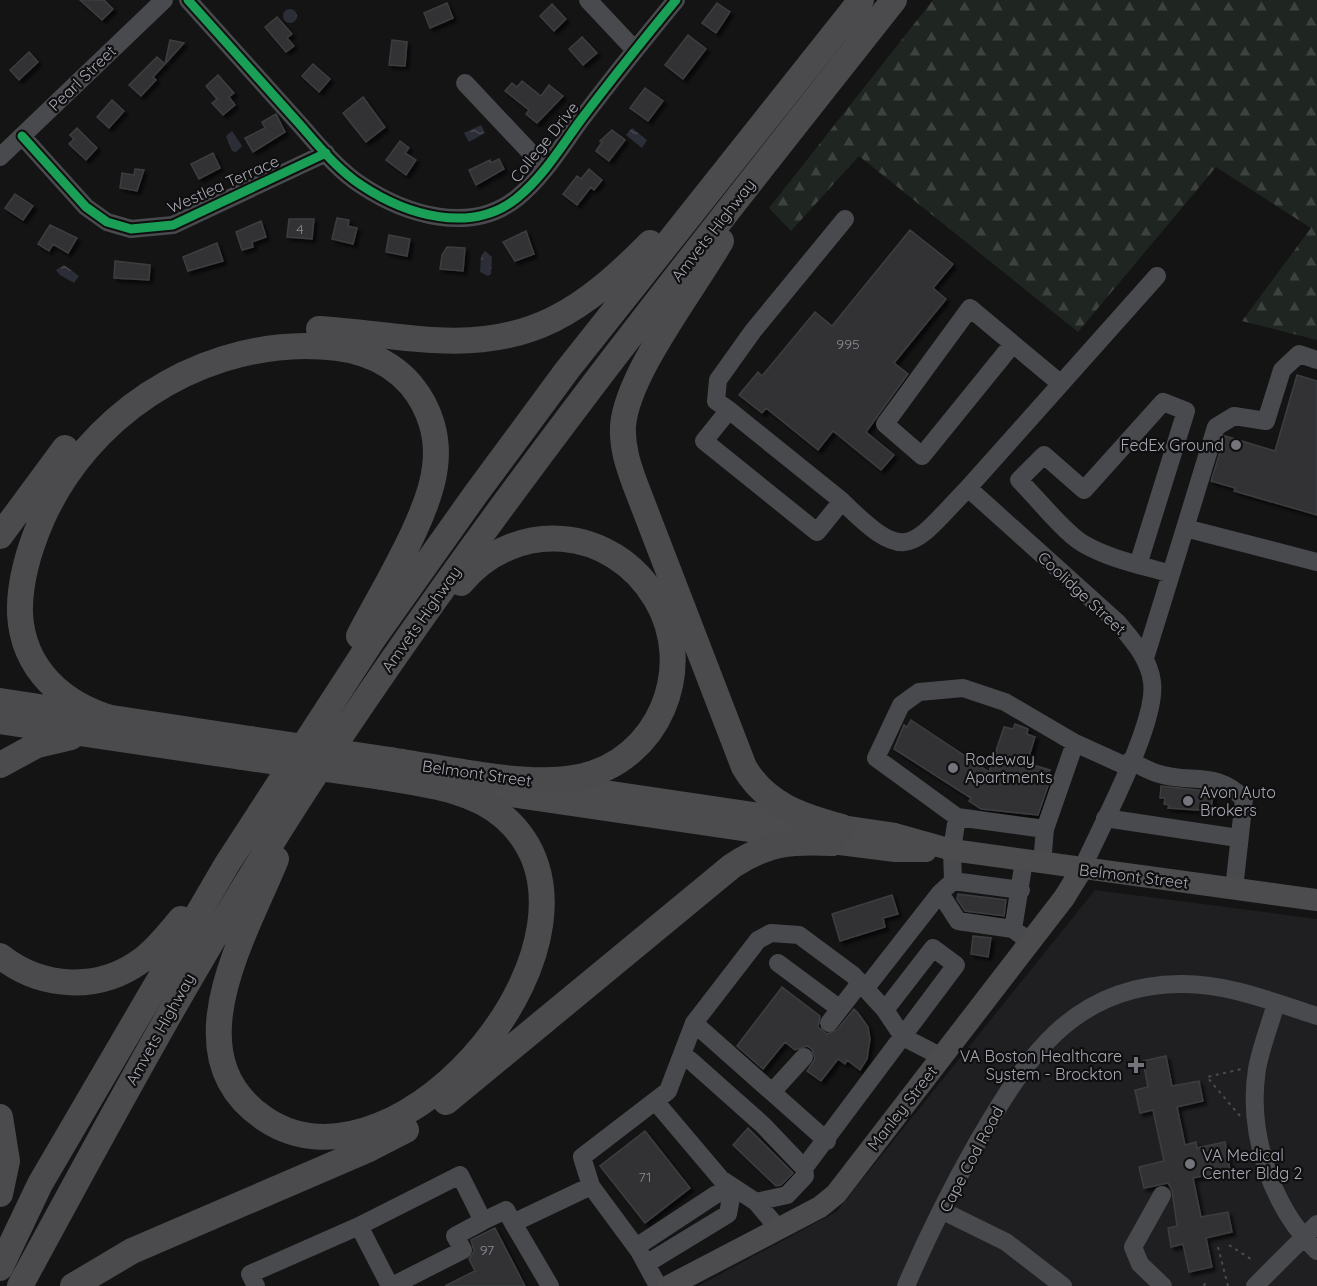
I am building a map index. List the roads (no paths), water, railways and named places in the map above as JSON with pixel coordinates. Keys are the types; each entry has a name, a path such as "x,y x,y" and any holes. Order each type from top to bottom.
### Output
{"highway":[{"name":"Amvets Highway","path":"0,1268 40,1184 227,864 379,630 481,486 568,369 861,0"},
{"name":"Amvets Highway","path":"20,1286 164,1019 300,797 381,676 531,464 894,0"},
{"path":"0,536 57,459 87,423 121,392 158,368 200,349 238,337 272,331 316,328 465,341 507,337 534,329 581,304 616,278 744,146"},
{"path":"767,161 636,382 625,415 624,447 635,484 744,768 758,787 778,804 837,835"},
{"path":"109,728 87,710 60,694 39,670 24,639 20,606 24,573 36,531 55,493 78,459 103,430 135,403 175,379 218,360 253,351 324,345 368,354 388,364 408,382 429,415 436,456 432,486 425,504 306,740"},
{"path":"381,676 471,570 495,551 532,539 568,540 600,549 626,565 648,587 657,600 670,638 672,676 662,714 634,751 604,770 565,780 519,779"},
{"name":"Belmont Street","path":"0,701 109,728"},
{"name":"Belmont Street","path":"0,721 109,728 386,769 519,779"},
{"path":"0,765 26,749 48,741 109,728"},
{"name":"Belmont Street","path":"386,769 412,782"},
{"path":"300,797 225,987 218,1017 218,1047 226,1076 234,1089 255,1112 284,1129 301,1135 337,1137 365,1131 392,1120 426,1098 467,1062 497,1027 518,992 539,929 543,891 539,875 528,846 511,823 491,808 472,798 412,782"},
{"path":"73,1286 132,1251 369,1149 416,1124 473,1082 732,866 777,844 837,835"},
{"path":"0,956 23,971 57,982 93,981 118,974 144,958 161,943 227,864"},
{"path":"0,1117 7,1161 0,1194"}],"main road":[{"name":"Belmont Street","path":"519,779 837,835"},
{"name":"Belmont Street","path":"412,782 837,835 895,834 952,850 1317,900"},
{"name":"Manley Street","path":"669,1286 820,1207 836,1194 942,1057 1022,935 1064,898 1082,869"}],"street":[{"name":"Pearl Street","path":"0,157 164,0"},
{"name":"College Drive","path":"188,0 326,153 359,184 383,198 423,214 448,218 484,215 508,205 545,168 634,50 676,0"},
{"path":"588,0 634,50"},
{"path":"465,83 545,168"},
{"name":"Westlea Terrace","path":"22,136 86,207 107,222 131,229 173,225 326,153"},
{"path":"845,219 753,331 718,380 716,401 842,501 870,529 893,543 906,543 924,534 968,488 1157,276"},
{"path":"1012,345 922,456 885,424 970,309 1061,384"},
{"path":"1145,658 1216,427 1234,416 1266,421 1282,370 1299,354 1317,360"},
{"path":"1138,565 1186,411 1163,402 1084,490 1044,455 1019,480 1080,542 1106,555 1138,565 1171,574"},
{"path":"729,410 704,441 817,532 842,501"},
{"name":"Coolidge Street","path":"968,488 1118,623 1145,658 1152,681 1151,711 1082,869"},
{"path":"1185,528 1317,562"},
{"path":"1046,829 957,817 876,758 901,705 919,692 963,688 1005,702 1075,743 1129,764 1157,774 1220,780 1233,787 1244,799 1234,889"},
{"path":"957,817 946,887 958,921 1022,935 1021,890 1046,829 1075,743"},
{"path":"1105,818 1238,838"},
{"path":"946,887 1021,890"},
{"path":"778,963 835,1016 946,887"},
{"path":"658,1286 636,1247 591,1186 582,1157 668,1091 694,1023 758,940 771,933 799,935 853,975 885,1010 903,1037 942,1057"},
{"path":"804,1168 827,1141 956,965 933,948 885,1010"},
{"name":"Cape Cod Road","path":"906,1286 969,1159 1021,1070 1047,1040 1075,1017 1121,994 1161,985 1217,986 1317,1016"},
{"path":"1276,1003 1257,1067 1256,1106 1262,1148 1276,1193 1287,1215 1317,1251"},
{"path":"694,1023 827,1141"},
{"path":"773,1091 804,1057"},
{"path":"682,1058 690,1060 763,1125 804,1168 805,1176 787,1195 756,1202"},
{"path":"656,1101 721,1179 756,1202 778,1228"},
{"path":"256,1286 250,1274 359,1226 460,1175 483,1221"},
{"path":"513,1223 591,1186"},
{"path":"636,1247 715,1195 733,1187"},
{"path":"646,1264 728,1214 733,1187"},
{"path":"1162,1195 1133,1247 1140,1264 1163,1286"},
{"path":"359,1226 391,1286 463,1250 455,1236 506,1210 550,1286"},
{"path":"943,1211 1006,1242 1063,1286"},
{"path":"1255,1286 1317,1224"}],"water":[{"path":"290,9 295,11 297,16 295,21 290,23 285,21 283,16 285,11"},
{"path":"481,125 485,133 469,142 464,133"},
{"path":"632,128 647,140 642,148 626,135"},
{"path":"232,131 242,146 236,152 232,151 226,136"},
{"path":"485,251 492,257 491,274 488,276 480,272 481,256"},
{"path":"64,265 79,276 74,283 56,270"}],"place":[{"name":"FedEx Ground","path":"1236,445"},
{"name":"Rodeway Apartments","path":"953,768"},
{"name":"Avon Auto Brokers","path":"1188,801"},
{"name":"VA Boston Healthcare System - Brockton","path":"1136,1065"},
{"name":"VA Medical Center Bldg 2","path":"1190,1164"}]}
